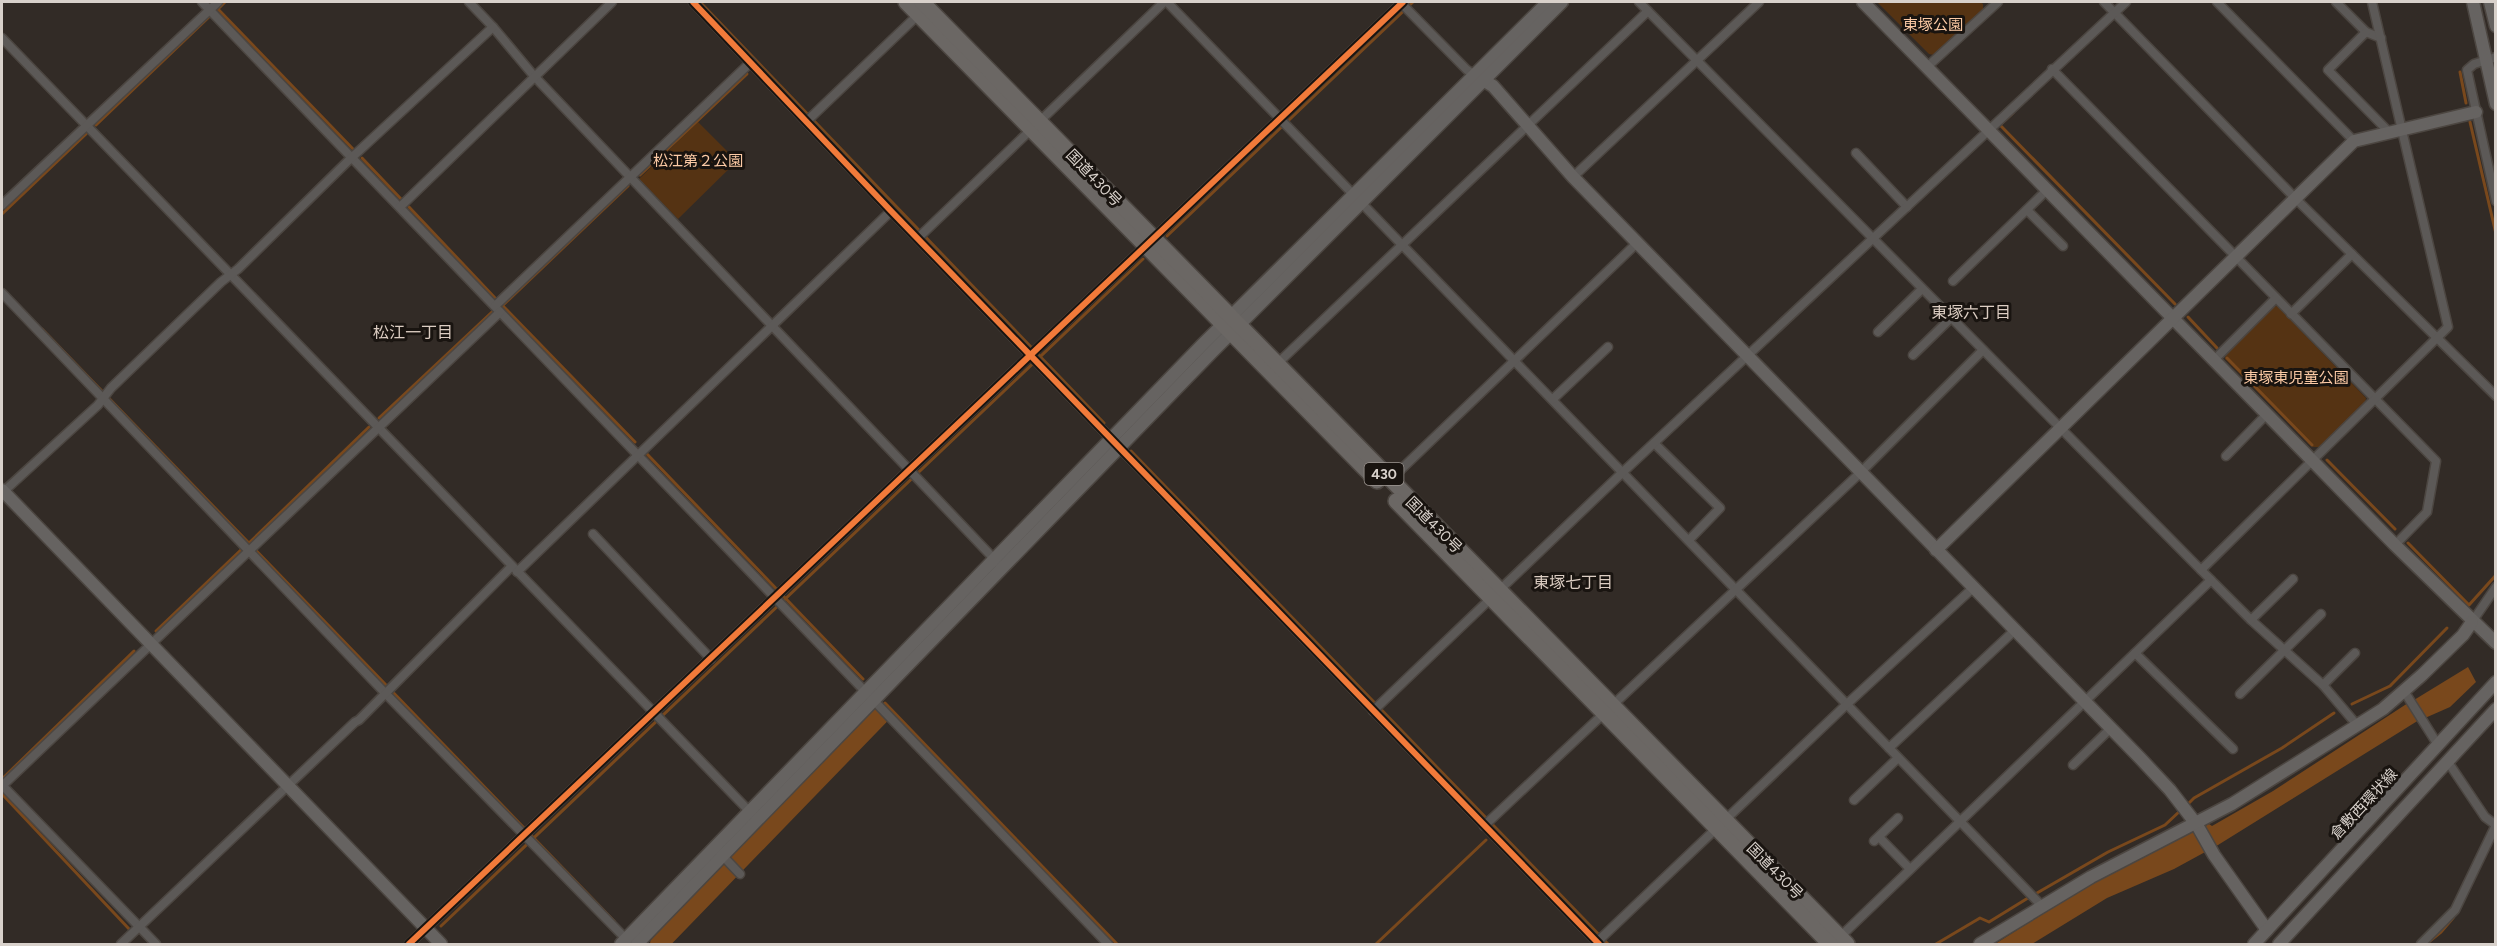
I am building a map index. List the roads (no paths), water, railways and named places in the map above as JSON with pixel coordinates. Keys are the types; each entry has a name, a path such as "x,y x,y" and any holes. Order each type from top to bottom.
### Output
{"highway":[{"name":"国道430号","path":"906,2 924,6 1149,243 1839,942"},
{"name":"国道430号","path":"1231,325 1278,363 1495,594"}],"street":[{"path":"202,2 779,598 869,696 1108,945"},
{"path":"2,205 218,2"},
{"path":"469,2 494,27 534,76 998,563"},
{"path":"400,207 612,2"},
{"path":"921,235 1166,2 1624,471 2042,906"},
{"path":"2,293 105,396 628,943 722,855 753,816 869,696 1231,325 1479,77 1548,2"},
{"path":"1479,77 1562,2"},
{"path":"1639,2 2251,620 2323,685 2356,725"},
{"path":"1573,177 1759,2"},
{"path":"1863,2 2395,545 2496,643"},
{"path":"2104,2 2296,199 2496,396"},
{"path":"1377,708 1624,471 2126,2"},
{"path":"2217,2 2354,141"},
{"path":"2336,2 2366,32 2381,38"},
{"path":"2201,570 2448,327 2372,2"},
{"path":"2473,2 2491,59 2496,104"},
{"path":"2490,2 2496,26"},
{"path":"699,3 751,62 809,118 891,210 921,235 1116,443 1377,708 1599,940 1847,704 1974,587"},
{"path":"1927,67 1992,3"},
{"path":"409,945 657,718 711,659 914,474 1149,243 1284,122 1404,4 1467,70 1493,86 1573,177 2111,728 2198,826 2267,930"},
{"path":"809,118 924,6"},
{"path":"1278,363 1648,11"},
{"path":"441,945 2,492 230,274 494,27"},
{"path":"2366,32 2328,70 2389,132"},
{"path":"2,38 753,816"},
{"path":"2491,59 2474,64 2467,70 2496,201"},
{"path":"156,945 2,785 151,645 249,547 378,428 630,177 751,62"},
{"path":"2052,69 2436,461 2427,512 2395,545"},
{"path":"1936,550 2354,141 2476,112"},
{"path":"1856,153 1907,207"},
{"path":"1953,281 2047,190"},
{"path":"121,945 638,454 891,210"},
{"path":"2027,210 2063,246"},
{"path":"1390,480 1637,243"},
{"path":"2291,314 2352,254"},
{"path":"1878,332 1922,289"},
{"path":"2214,360 2276,298"},
{"path":"1913,355 1951,318"},
{"path":"1553,399 1608,347"},
{"path":"1487,823 1860,473 1983,350"},
{"path":"2226,456 2267,414"},
{"path":"1654,443 1720,508 1689,540"},
{"path":"593,534 711,659"},
{"path":"2251,620 2293,579"},
{"path":"1839,942 1910,869 2211,580"},
{"path":"1980,945 2091,877 2198,826 2356,725 2404,691 2463,635 2496,587"},
{"path":"2240,694 2321,614"},
{"path":"1889,748 2015,630"},
{"path":"2135,653 2233,749"},
{"path":"2323,685 2355,653"},
{"name":"倉敷西環状線","path":"2254,945 2496,682"},
{"path":"2404,691 2438,745"},
{"path":"2279,945 2496,709"},
{"path":"2481,726 2496,715"},
{"path":"2073,765 2111,728"},
{"path":"1854,800 1898,758"},
{"path":"2421,945 2455,910 2496,825 2485,817 2448,762"},
{"path":"1898,818 1876,839 1910,869"},
{"path":"722,855 740,874"}],"waterway":[{"path":"218,9 225,2"},
{"path":"700,2 1104,423"},
{"path":"1167,236 1413,2"},
{"path":"216,7 353,149"},
{"path":"96,125 210,16"},
{"path":"2460,72 2466,103"},
{"path":"640,175 747,74"},
{"path":"2013,113 2000,125 2175,304"},
{"path":"2470,122 2496,234"},
{"path":"2,214 86,134"},
{"path":"362,158 401,199"},
{"path":"501,307 628,186"},
{"path":"409,207 496,299"},
{"path":"441,926 1143,259"},
{"path":"501,304 635,442"},
{"path":"379,418 492,312"},
{"path":"2188,317 2217,348"},
{"path":"42,329 614,921"},
{"path":"2227,358 2312,445"},
{"path":"249,543 369,427"},
{"path":"1131,451 1608,944"},
{"path":"647,454 863,679"},
{"path":"2327,460 2395,529"},
{"path":"2408,543 2469,605 2496,575"},
{"path":"156,631 244,547"},
{"path":"2352,704 2390,686 2447,628"},
{"path":"2,779 134,651"},
{"path":"885,703 1117,944"},
{"path":"2186,806 2194,798 2282,748 2334,713"},
{"path":"659,944 880,716"},
{"path":"2,794 130,930"},
{"path":"2037,893 2108,852 2165,825 2181,810"},
{"path":"1376,944 1486,840"},
{"path":"1936,944 1980,918 1989,922 2028,898"},
{"path":"2426,944 2453,918"}],"district":[{"name":"東塚六丁目","path":"1971,312"},
{"name":"松江一丁目","path":"413,332"},
{"name":"東塚七丁目","path":"1573,582"}],"park label":[{"name":"東塚公園","path":"1933,25"},
{"name":"松江第２公園","path":"698,161"},
{"name":"東塚東児童公園","path":"2296,378"}]}
